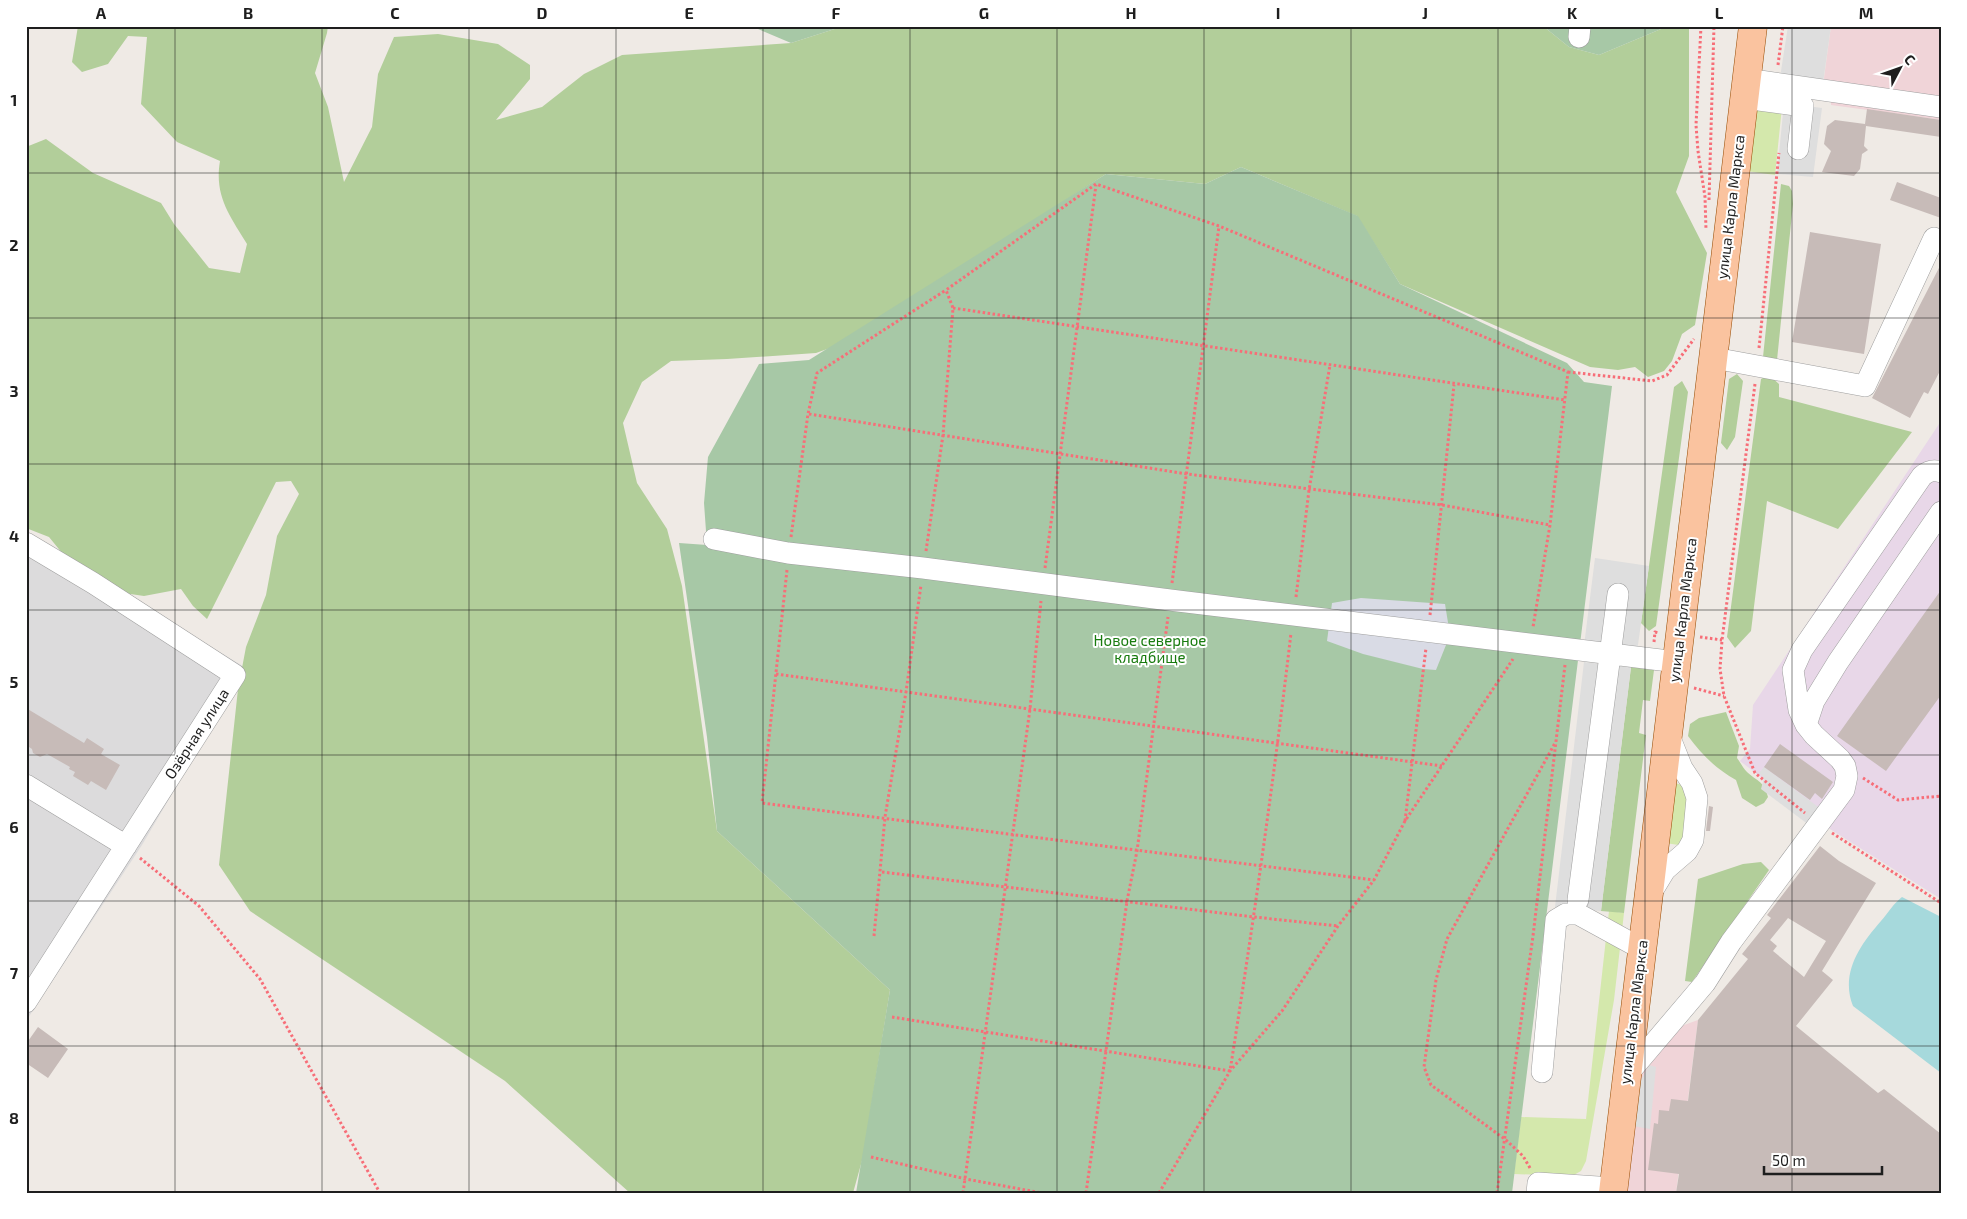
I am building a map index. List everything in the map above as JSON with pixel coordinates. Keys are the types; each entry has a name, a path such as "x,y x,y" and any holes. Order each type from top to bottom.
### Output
{"main road":[{"name":"улица Карла Маркса","path":"1613,1191 1753,26"}],"street":[{"path":"1745,88 1776,83 1941,107"},
{"path":"1745,88 1802,106 1789,148"},
{"path":"1714,358 1864,386 1934,238"},
{"path":"1627,1075 1705,983 1731,942 1844,790 1847,776 1845,766 1806,725 1799,710 1793,670 1802,650 1922,476 1928,471 1941,472"},
{"path":"1806,725 1814,701 1838,662 1941,512"},
{"path":"714,539 788,553 1043,582 1170,600 1609,654 1676,672"},
{"name":"Озёрная улица","path":"26,543 93,582 235,675 26,1002"},
{"path":"1578,900 1618,594"},
{"path":"1648,898 1665,870 1687,850 1693,840 1697,798 1692,783 1682,768 1668,733"},
{"path":"26,785 126,846"},
{"path":"1542,1072 1556,920 1566,914 1578,914 1642,949"},
{"path":"1538,1188 1613,1191"}],"path":[{"path":"1701,26 1696,125 1705,197 1704,213 1707,235"},
{"path":"1708,230 1714,26"},
{"path":"1776,83 1783,26"},
{"path":"1758,365 1789,148"},
{"path":"1096,184 1220,226 1568,372 1652,381 1667,375 1683,356 1696,335"},
{"path":"1096,184 946,290 817,372 808,414 788,553 762,803 1374,880"},
{"path":"963,1193 1030,709 1043,582 1096,184"},
{"path":"1086,1193 1127,901 1137,851 1220,226"},
{"path":"874,936 885,818 906,692 943,435 953,308 946,290"},
{"path":"953,308 1565,400"},
{"path":"1230,1071 1278,744 1309,490 1330,365"},
{"path":"1159,1193 1230,1071 1282,1011 1338,926 1374,880 1405,821 1527,644 1550,524 1568,372"},
{"path":"1405,821 1428,632 1454,384"},
{"path":"808,414 1187,474 1442,505 1550,524"},
{"path":"1497,1193 1506,1140 1567,649"},
{"path":"1676,672 1724,696"},
{"path":"776,674 1442,766"},
{"path":"1538,1188 1523,1156 1506,1140 1431,1085 1424,1067 1436,980 1447,939 1556,740"},
{"path":"1845,766 1898,800 1941,796"},
{"path":"126,846 199,906 260,979 380,1193"},
{"path":"881,872 1338,926"},
{"path":"892,1017 1230,1071"},
{"path":"871,1157 966,1179 1042,1193"}],"shaded area":[{"path":"1788,26 1831,26 1822,90 1779,84"},
{"path":"1831,26 1941,26 1941,120 1831,105 1831,102 1821,100"},
{"path":"1784,103 1822,108 1813,177 1777,174"},
{"path":"1941,421 1941,899 1822,824 1740,761 1750,749 1753,705"},
{"path":"26,536 246,668 142,845 26,1021"},
{"path":"1595,558 1649,566 1637,652 1584,646"},
{"path":"1361,598 1445,604 1450,635 1436,670 1423,669 1363,654 1327,641 1332,603"},
{"path":"1584,662 1631,667 1601,911 1555,907"},
{"path":"1764,767 1825,812 1813,828 1761,789 1764,778 1759,773"},
{"path":"1698,1020 1676,1193 1619,1193 1635,1078 1676,1028"},
{"path":"1649,1065 1656,1067 1650,1129 1633,1126 1637,1088"}],"green space":[{"path":"78,26 328,26 315,73 328,107 344,182 372,127 378,74 394,37 438,34 498,44 530,65 530,79 496,120 542,107 584,74 622,55 791,43 844,26 1543,26 1569,47 1599,55 1661,29 1661,26 1689,26 1689,156 1676,192 1707,253 1695,325 1682,334 1672,361 1664,371 1648,377 1635,367 1618,370 1590,367 1400,284 1357,216 1241,167 1205,184 1106,174 844,343 816,353 671,361 642,382 623,423 637,483 667,529 682,586 717,831 890,990 863,1157 853,1193 630,1193 505,1081 250,911 219,865 238,689 246,647 266,595 277,536 299,494 291,481 276,482 207,619 193,606 181,589 144,596 110,591 67,559 49,537 26,528 26,147 46,139 93,173 161,203 174,224 209,268 240,273 247,244 229,215 221,195 219,185 220,161 177,142 141,104 147,37 128,36 108,64 82,72 72,62"},
{"path":"751,26 844,26 791,43"},
{"path":"1543,26 1661,26 1661,29 1599,55 1569,47"},
{"path":"1782,107 1775,175 1746,171 1757,108"},
{"name":"Новое северное кладбище","path":"1241,167 1358,216 1400,284 1567,363 1584,382 1612,386 1512,1193 856,1193 890,990 717,831 707,737 679,543 707,545 704,503 708,457 759,364 809,360 1106,174 1205,184"},
{"path":"1781,184 1789,186 1792,191 1793,204 1777,360 1763,357"},
{"path":"1737,374 1743,381 1735,437 1727,450 1721,443 1729,379"},
{"path":"1769,375 1779,384 1779,397 1912,432 1838,529 1767,501 1751,631 1735,648 1727,637 1761,379"},
{"path":"1682,381 1688,392 1656,626 1649,631 1641,623 1674,387"},
{"path":"1631,667 1654,670 1650,701 1643,700 1639,733 1646,735 1624,913 1601,911"},
{"path":"1726,712 1739,746 1737,758 1746,770 1765,788 1768,797 1764,803 1756,807 1742,798 1736,780 1709,761 1688,736 1690,724 1699,718"},
{"path":"1674,783 1691,787 1686,846 1665,843"},
{"path":"1761,862 1769,870 1692,982 1685,981 1698,879 1743,864"},
{"path":"1609,911 1624,913 1614,1000 1586,1161 1581,1171 1572,1176 1514,1174 1521,1117 1586,1119"}],"water":[{"path":"1902,897 1941,917 1941,1073 1853,1006 1850,994 1849,982 1851,971 1859,950 1873,930"}],"building":[{"path":"1867,109 1941,120 1941,137 1866,126 1864,146 1868,150 1862,154 1860,169 1854,176 1822,172 1831,151 1824,144 1827,126 1835,120 1865,124"},
{"path":"1897,182 1941,198 1941,218 1890,200"},
{"path":"1810,232 1881,244 1864,354 1792,342"},
{"path":"1941,264 1941,369 1928,394 1924,392 1910,418 1872,398"},
{"path":"1941,590 1941,695 1886,771 1837,736"},
{"path":"26,708 84,743 87,738 104,749 101,754 120,765 106,790 91,781 88,785 73,776 75,772 69,769 70,767 47,754 40,757 33,753 32,749 26,745"},
{"path":"1780,744 1833,782 1822,799 1815,793 1810,800 1764,767"},
{"path":"1709,806 1713,807 1710,831 1706,831"},
{"path":"1820,846 1839,861 1876,883 1822,971 1833,980 1796,1026 1878,1093 1884,1089 1941,1134 1941,1193 1676,1193 1679,1174 1648,1170 1654,1123 1658,1124 1659,1110 1669,1111 1671,1099 1688,1101 1698,1020 1748,959 1742,954 1771,918 1767,915","holes":["1788,918 1826,941 1804,977 1773,951 1777,946 1770,940"]},
{"path":"38,1027 68,1049 48,1078 26,1063 26,1044"}]}
